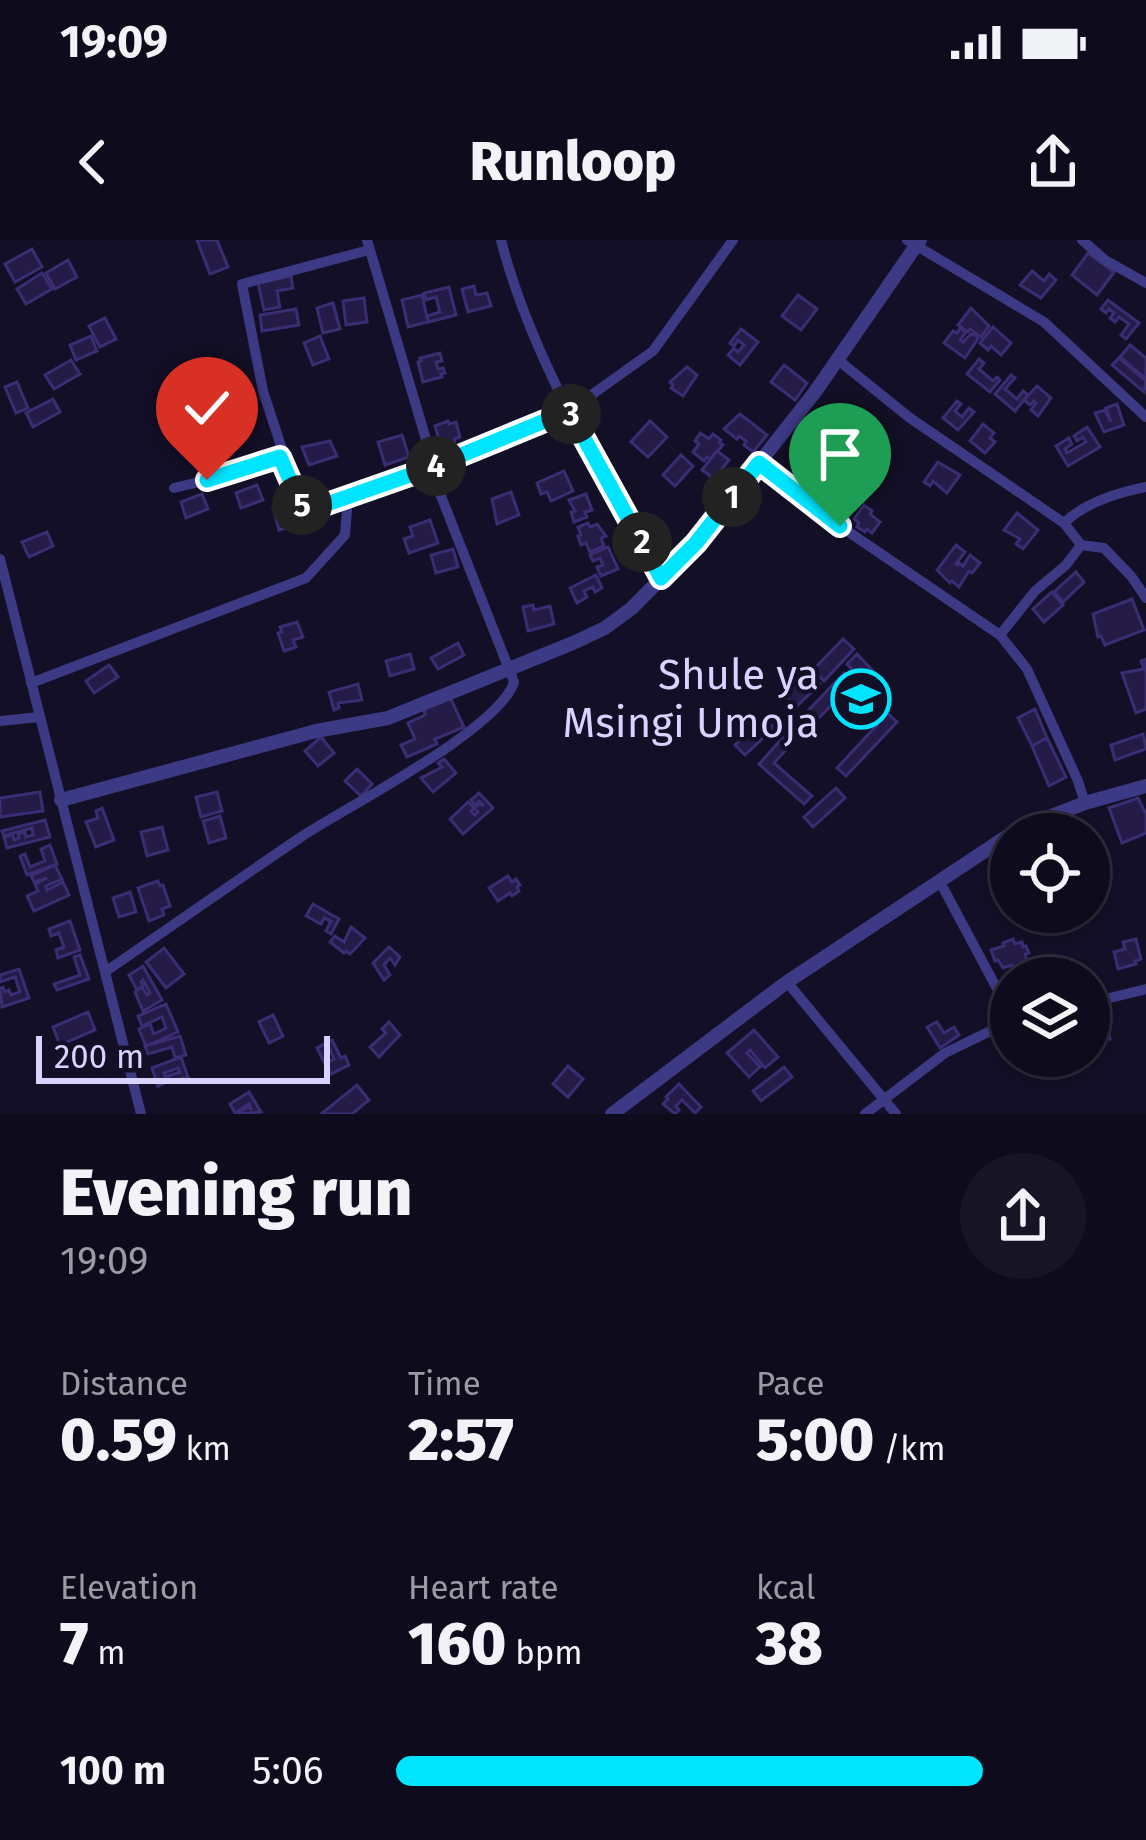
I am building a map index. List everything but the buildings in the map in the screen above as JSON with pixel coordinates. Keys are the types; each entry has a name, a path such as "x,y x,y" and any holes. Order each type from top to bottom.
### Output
{"street":[{"path":"500,240 512,285 569,411 661,578"},
{"path":"430,468 433,463 368,245 242,284 263,391 282,449 280,457 304,512 430,468 569,411 653,351 733,240"},
{"path":"1082,240 1105,260 1146,283"},
{"path":"61,800 316,731 388,718 605,628 632,608 696,543 838,360 914,242 1044,322 1146,418"},
{"path":"838,360 910,418 1064,523 1082,545 1104,548 1146,598"},
{"path":"173,488 280,457"},
{"path":"759,463 840,526 1000,635 1027,669 1084,803"},
{"path":"105,971 306,834 441,752 505,700 514,682 430,468"},
{"path":"1064,523 1117,493 1146,487"},
{"path":"32,683 306,578 345,536 348,497"},
{"path":"1000,635 1035,591 1066,566 1082,545"},
{"path":"0,559 141,1114"},
{"path":"0,721 40,717"},
{"path":"612,1114 787,982 1018,829 1084,803 1146,786"},
{"path":"939,880 990,978"},
{"path":"787,982 896,1114"},
{"path":"1110,998 1146,989"},
{"path":"865,1114 945,1053 990,1029"}],"place":[{"name":"Shule ya Msingi Umoja","path":"861,699"}],"route":[{"path":"207,480 280,457 304,512 430,468 569,411 661,578 696,543 759,463 840,526"}]}
